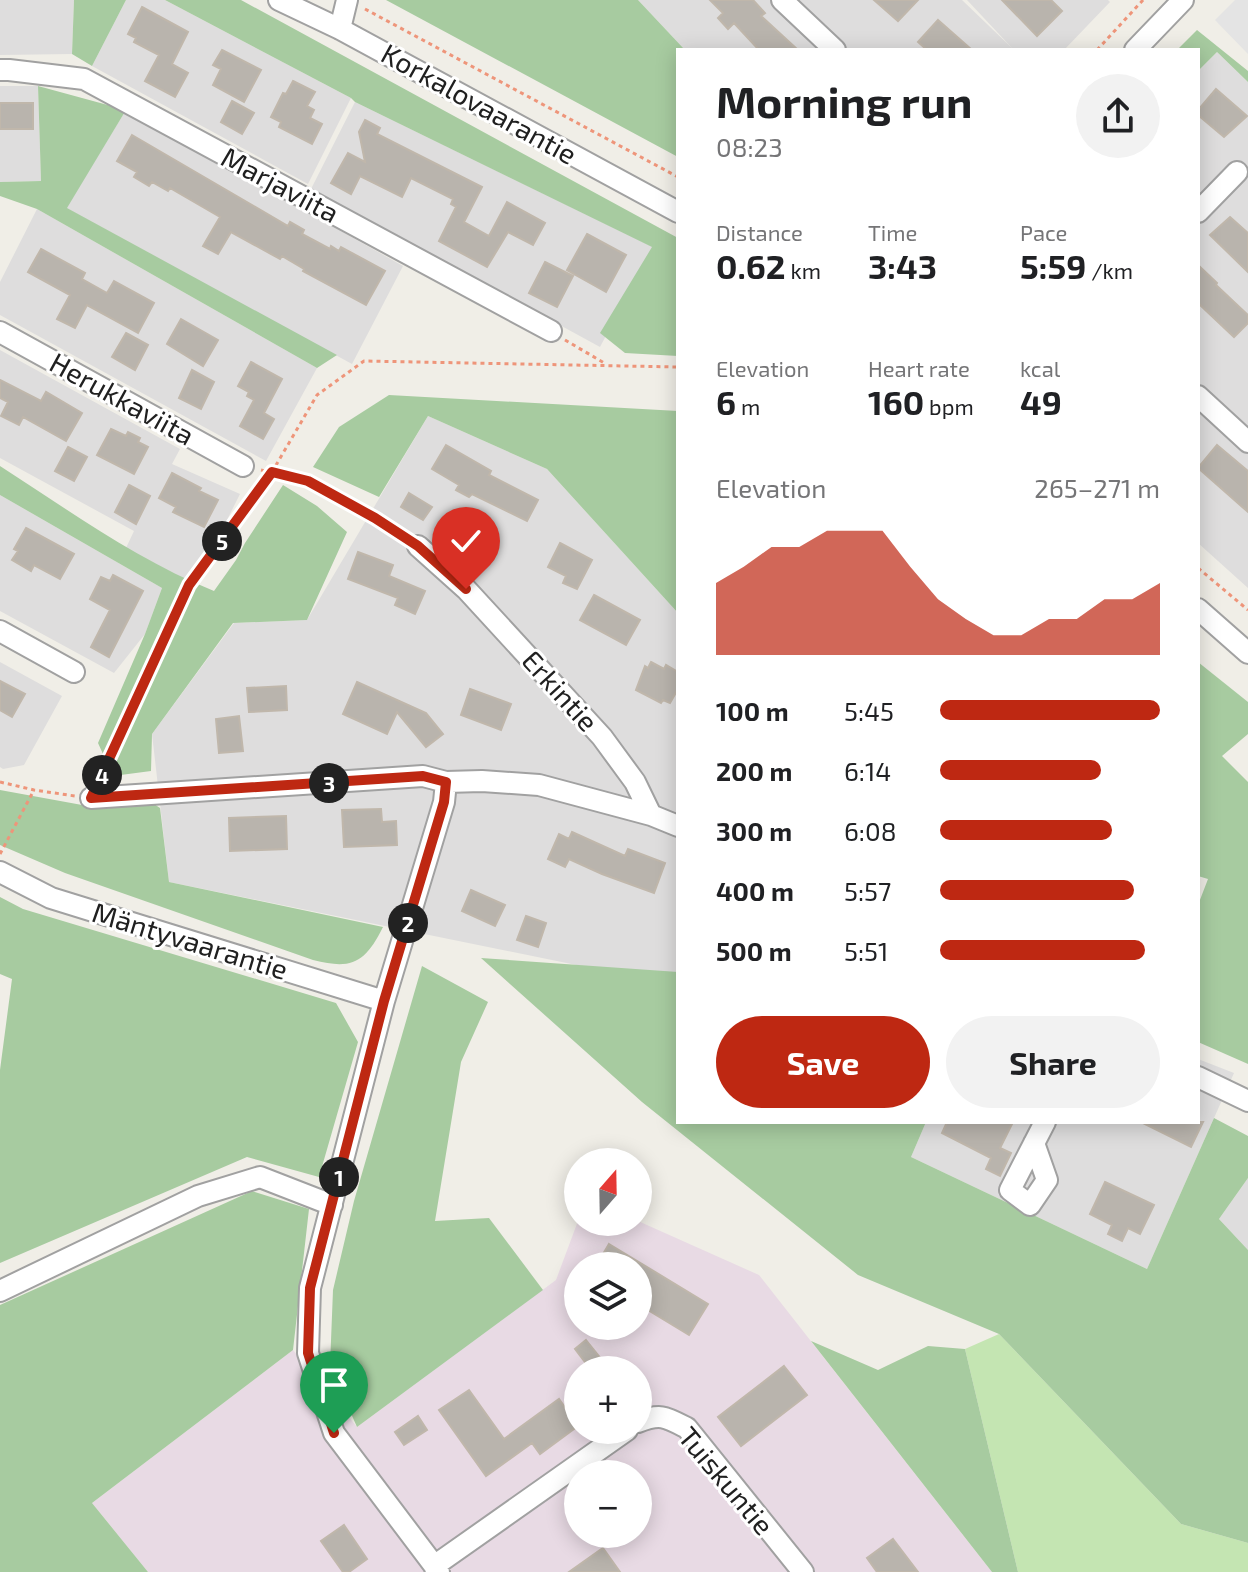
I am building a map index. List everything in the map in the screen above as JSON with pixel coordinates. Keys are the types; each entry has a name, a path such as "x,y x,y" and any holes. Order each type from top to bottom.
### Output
{"street":[{"name":"Korkalovaarantie","path":"279,0 340,29 676,211"},
{"path":"782,0 833,48"},
{"path":"1137,48 1183,0"},
{"path":"340,29 354,4"},
{"name":"Marjaviita","path":"0,70 84,79 551,331"},
{"path":"1200,210 1237,172"},
{"name":"Herukkaviita","path":"0,332 243,466"},
{"path":"1200,398 1248,442"},
{"name":"Erkintie","path":"418,546 466,589 602,737 635,782 651,815"},
{"path":"1200,611 1248,653"},
{"path":"0,631 74,672"},
{"path":"91,798 423,776 446,782 539,785 651,815 676,825"},
{"path":"446,782 444,802 384,1001 310,1288 308,1353 334,1433 437,1569 608,1444"},
{"name":"Mäntyvaarantie","path":"0,872 51,898 384,1001"},
{"path":"1200,1078 1248,1101"},
{"path":"1034,1143 1044,1124"},
{"path":"0,1291 198,1196 260,1177 332,1205"},
{"name":"Tuiskuntie","path":"652,1417 670,1419 687,1428 803,1572"}],"path":[{"path":"1099,48 1143,0"},
{"path":"354,4 676,176"},
{"path":"551,331 608,365"},
{"path":"0,782 91,798 189,585 272,472 317,395 364,361 676,367"},
{"path":"272,472 308,481 418,546"},
{"path":"1200,570 1248,610"},
{"path":"0,855 34,790"}],"shaded area":[{"path":"0,0 74,0 72,54 0,55"},
{"path":"126,0 165,0 351,98 308,184 92,66"},
{"path":"638,0 962,0 1012,48 683,48"},
{"path":"967,0 1108,0 1110,2 1066,48 1012,48"},
{"path":"1235,0 1248,0 1248,54 1215,20"},
{"path":"1217,52 1248,82 1248,588 1200,545 1200,69"},
{"path":"0,86 38,86 41,181 0,182"},
{"path":"355,102 653,247 600,347 311,189"},
{"path":"126,110 403,266 352,364 66,208"},
{"path":"37,209 317,368 266,461 0,315 0,282"},
{"path":"0,350 180,449 172,464 240,494 218,538 185,580 126,548 134,531 0,458"},
{"path":"428,416 547,469 676,611 676,973 591,968 169,882 152,734 234,623 307,620"},
{"path":"0,495 162,588 145,634 114,673 0,611"},
{"path":"0,662 62,696 24,765 3,769 0,767"},
{"path":"1200,1060 1234,1073 1147,1269 911,1157 925,1124 1200,1124"},
{"path":"1248,1178 1248,1250 1219,1219"},
{"path":"652,1227 759,1275 992,1572 148,1572 92,1503 293,1350 357,1427 556,1280 564,1259 564,1340 652,1340 652,1252 566,1252 572,1236 652,1236"}],"green space":[{"path":"74,0 126,0 92,66 72,54"},
{"path":"165,0 241,0 676,237 676,356 625,353 600,333 652,247 351,98"},
{"path":"386,0 638,0 683,48 676,48 676,156"},
{"path":"1197,30 1248,71 1248,82 1217,52 1200,69 1200,48 1179,48"},
{"path":"38,86 126,110 67,208 337,355 317,368 37,209 0,196 0,182 41,181"},
{"path":"389,395 676,411 676,611 547,469 428,416 379,497 313,467 339,427"},
{"path":"0,466 131,550 214,591 283,485 317,506 347,532 307,620 233,623 152,734 151,771 113,776 98,743 162,588 0,495"},
{"path":"1200,664 1248,702 1248,734 1222,756 1248,782 1248,1064 1200,1043 1200,900 1208,879 1200,877"},
{"path":"0,790 104,809 151,802 160,808 169,882 383,927 370,949 356,961 326,963 65,873 0,845"},
{"path":"0,897 23,909 336,1003 358,1042 319,1177 247,1157 0,1263 0,1070 12,979 0,974"},
{"path":"481,958 676,972 676,1124 925,1124 911,1157 1147,1269 1214,1118 1248,1136 1248,1178 1219,1219 1248,1250 1248,1543 1181,1524 999,1334 858,1275 642,1102"},
{"path":"422,966 488,1002 461,1062 435,1221 489,1218 543,1290 357,1427 330,1366 333,1290 354,1201"},
{"path":"252,1191 309,1209 293,1350 92,1503 148,1572 0,1572 0,1305"},
{"path":"999,1334 1181,1524 1248,1543 1248,1572 1018,1572 965,1349"},
{"path":"811,1341 878,1370 928,1346 965,1349 1018,1572 992,1572"}],"building":[{"path":"710,0 753,0 765,13 761,16 796,48 757,48 734,23 728,29 718,18 723,13"},
{"path":"874,0 918,0 898,21"},
{"path":"1002,0 1051,0 1062,11 1037,36"},
{"path":"142,7 188,32 172,64 188,73 175,97 145,81 159,55 134,42 136,38 128,34"},
{"path":"938,20 970,48 925,48 918,42"},
{"path":"222,50 261,70 244,102 213,85 221,69 213,65"},
{"path":"293,81 315,92 307,106 314,110 310,118 322,124 312,144 279,127 281,122 271,117"},
{"path":"1216,89 1247,116 1224,137 1200,117 1200,108"},
{"path":"232,101 254,113 242,134 221,122"},
{"path":"0,103 33,103 33,129 0,129"},
{"path":"365,120 380,128 377,134 482,187 464,222 489,236 507,202 545,223 533,245 508,232 487,267 439,241 456,207 451,204 453,199 411,178 402,197 360,176 351,194 331,183 348,153 365,162 359,132"},
{"path":"132,135 288,226 290,222 304,230 302,234 330,249 331,246 339,251 341,247 385,271 366,305 282,256 280,259 231,232 218,254 203,246 220,217 170,188 168,191 152,182 149,186 134,177 137,172 117,161"},
{"path":"1230,217 1248,233 1248,272 1210,235"},
{"path":"587,234 626,255 606,292 567,270"},
{"path":"41,249 85,273 82,279 107,293 114,281 154,303 138,333 87,305 75,328 57,319 70,295 28,272"},
{"path":"545,262 573,276 557,307 529,293"},
{"path":"1200,267 1248,315 1248,323 1234,337 1200,305"},
{"path":"181,319 218,340 203,366 167,344"},
{"path":"126,333 148,345 135,370 112,357"},
{"path":"251,362 282,379 264,413 274,419 263,439 240,426 254,400 247,396 249,392 238,386"},
{"path":"192,370 214,382 201,409 179,398"},
{"path":"0,380 41,401 46,392 82,413 66,441 23,417 19,425 1,416 8,402 0,398"},
{"path":"111,429 126,436 128,432 148,447 134,474 97,455"},
{"path":"446,445 491,471 489,475 538,500 527,521 472,494 469,497 456,490 459,485 432,469"},
{"path":"1217,445 1248,471 1248,512 1200,470"},
{"path":"68,447 87,457 74,481 55,471"},
{"path":"172,473 218,500 204,527 173,512 176,507 159,498"},
{"path":"129,485 150,496 136,524 115,512"},
{"path":"409,493 432,507 423,520 401,507"},
{"path":"26,528 74,554 60,579 34,565 31,571 12,560 18,551 14,549"},
{"path":"560,543 592,560 577,589 563,583 566,576 548,567"},
{"path":"358,552 393,565 389,576 425,591 415,614 395,605 398,598 348,579"},
{"path":"113,575 143,591 109,657 91,647 110,610 90,599 101,577 110,581"},
{"path":"594,595 640,620 626,645 580,620"},
{"path":"651,662 676,671 676,692 670,703 663,700 661,703 636,690 645,666 648,668"},
{"path":"0,681 25,694 12,717 0,710"},
{"path":"357,682 426,713 443,734 426,747 397,712 387,734 343,714"},
{"path":"286,686 287,710 249,712 247,688"},
{"path":"470,689 511,704 501,730 461,715"},
{"path":"239,716 243,751 219,753 216,719"},
{"path":"381,809 382,822 396,821 397,845 344,847 342,810"},
{"path":"286,816 287,849 230,851 229,818"},
{"path":"572,832 625,856 628,849 665,863 654,893 569,859 565,867 548,859 559,834 569,839"},
{"path":"471,890 505,905 495,926 462,911"},
{"path":"526,916 546,923 538,947 517,940"},
{"path":"1203,1122 1191,1147 1145,1124"},
{"path":"946,1124 1012,1124 1000,1148 1011,1153 1000,1176 986,1169 991,1158 942,1133"},
{"path":"1105,1182 1154,1205 1140,1234 1128,1228 1122,1241 1108,1234 1112,1225 1090,1214"},
{"path":"609,1244 622,1252 604,1252"},
{"path":"652,1270 708,1304 689,1335 652,1313"},
{"path":"586,1340 599,1356 580,1356 575,1349"},
{"path":"784,1366 807,1395 741,1446 718,1417"},
{"path":"469,1390 504,1439 559,1399 564,1406 564,1436 540,1454 532,1443 486,1476 439,1410"},
{"path":"418,1416 427,1430 404,1445 395,1432"},
{"path":"344,1525 367,1559 349,1572 343,1572 321,1541"},
{"path":"893,1539 918,1572 877,1572 867,1558"},
{"path":"603,1548 620,1572 569,1572"}],"route":[{"path":"334,1433 308,1353 310,1288 384,1001 444,802 446,782 423,776 91,798 189,585 272,472 308,481 375,518 418,546 466,589"}]}
